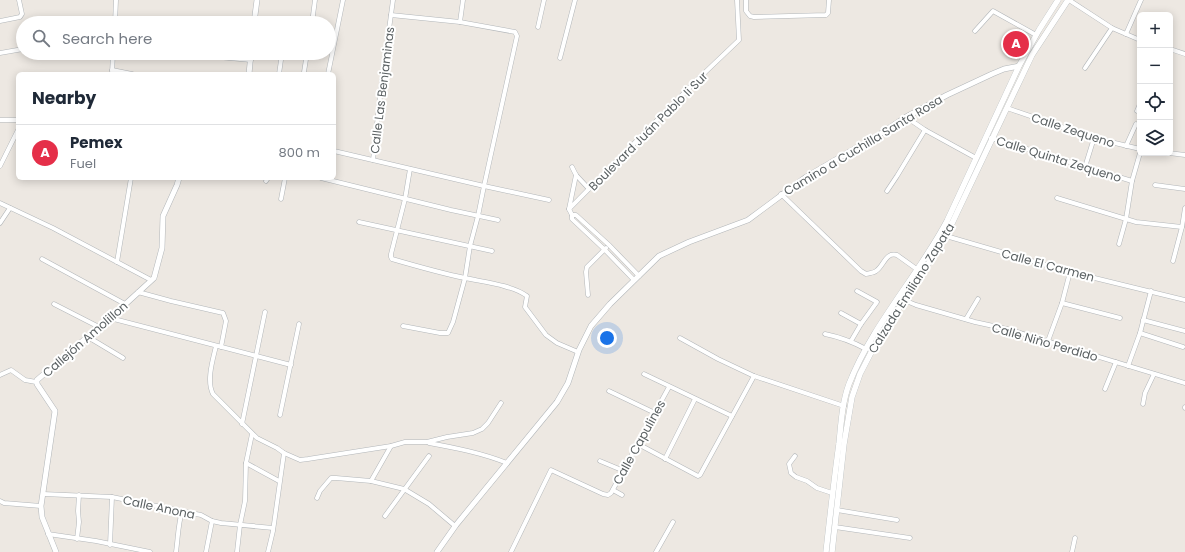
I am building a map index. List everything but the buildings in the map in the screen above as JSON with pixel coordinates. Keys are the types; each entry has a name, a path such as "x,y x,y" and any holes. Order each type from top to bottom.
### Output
{"main road":[{"name":"Calzada Emiliano Zapata","path":"832,552 844,444 855,386 868,358 946,236 990,137 1019,66 1058,0"},
{"name":"Calzada Emiliano Zapata","path":"826,552 832,493 844,406 849,385 866,349 918,270 940,233 976,158 1007,108 1032,55 1068,0"}],"street":[{"path":"19,0 22,14 21,16"},
{"path":"115,16 116,0"},
{"path":"255,16 257,0"},
{"path":"313,16 315,0"},
{"path":"336,35 343,0"},
{"name":"Calle Las Benjaminas","path":"372,160 393,0"},
{"path":"460,22 463,0"},
{"path":"538,27 544,0"},
{"path":"560,58 575,0"},
{"name":"Boulevard Juán Pablo Ii Sur","path":"569,210 697,80 739,40 737,0"},
{"path":"746,0 746,11 750,16 777,17 826,15 828,13 829,0"},
{"path":"1068,0 1112,28 1137,39"},
{"path":"1126,34 1141,0"},
{"path":"974,31 993,11 1036,35"},
{"path":"391,17 460,22 515,32 518,36 470,246 465,278 453,322 448,333 440,333 403,326"},
{"path":"0,22 16,18"},
{"path":"1085,68 1112,28"},
{"path":"1173,50 1185,54"},
{"path":"0,53 3,54 16,51"},
{"path":"112,72 113,60"},
{"path":"249,72 251,60"},
{"path":"279,72 281,60"},
{"path":"304,72 306,60"},
{"path":"328,72 331,60"},
{"name":"Camino a Cuchilla Santa Rosa","path":"437,552 455,526 557,402 568,383 578,352 591,326 610,304 659,256 689,242 748,220 781,194 806,177 880,134 906,117 947,95 992,74 1004,69 1019,66"},
{"name":"Calle Zequeno","path":"1007,108 1094,138 1137,148"},
{"path":"906,117 925,130 976,158"},
{"path":"0,120 16,119"},
{"path":"1126,146 1136,124"},
{"path":"887,190 925,130"},
{"path":"0,166 16,134"},
{"name":"Calle Quinta Zequeno","path":"990,137 1132,181"},
{"path":"1085,167 1094,138"},
{"path":"336,151 549,200"},
{"path":"1173,154 1185,155"},
{"path":"1119,244 1126,219 1132,181 1139,156"},
{"path":"572,167 576,175 589,190"},
{"path":"410,169 405,199 396,230 391,257 392,259 465,278 499,285 522,293 527,296 525,307 546,335 557,343 578,352"},
{"path":"576,175 569,210 572,215 572,219 634,280"},
{"path":"117,262 131,180"},
{"name":"Callejón Amolillon","path":"56,552 42,517 41,506 55,411 36,382 126,304 151,280 155,274 162,248 163,216 178,180"},
{"path":"282,199 285,180"},
{"path":"329,180 498,220"},
{"path":"1155,185 1185,189"},
{"path":"781,194 861,271 866,274 876,271 889,255 893,254 897,255 918,270"},
{"path":"1057,198 1136,222 1182,227"},
{"path":"0,203 53,228 151,280"},
{"path":"0,223 10,208"},
{"path":"1173,261 1182,227 1185,208"},
{"path":"572,215 576,215 639,276"},
{"path":"359,222 492,251"},
{"name":"Calle El Carmen","path":"946,236 1070,272 1185,300"},
{"path":"588,294 587,267 604,249 609,246"},
{"path":"42,259 126,304"},
{"path":"1048,341 1062,303 1070,272"},
{"path":"851,341 877,302 857,291"},
{"path":"1128,366 1140,334 1151,291"},
{"path":"138,292 223,313 226,321 222,347"},
{"path":"966,319 978,299"},
{"name":"Calle Niño Perdido","path":"904,300 916,305 1048,341 1185,383"},
{"path":"1062,303 1120,318"},
{"path":"54,304 99,327"},
{"path":"242,424 265,312"},
{"path":"841,313 861,324"},
{"path":"110,318 291,365"},
{"path":"1143,320 1185,331"},
{"path":"280,415 299,324"},
{"path":"825,334 851,341 866,349"},
{"path":"1140,334 1183,347"},
{"path":"88,337 123,358"},
{"path":"680,338 718,359 754,376 844,406"},
{"path":"216,346 212,363 210,390 252,434 284,453 300,460 308,460 391,446 405,442 427,442 465,449 494,457 507,463"},
{"path":"1104,389 1116,362"},
{"path":"0,375 11,370 25,380 36,382"},
{"path":"644,374 732,416"},
{"path":"1144,404 1145,393 1154,374"},
{"path":"638,444 698,476 700,475 754,376"},
{"name":"Calle Capulines","path":"511,552 551,470 608,496 624,471 669,387"},
{"path":"609,391 655,414"},
{"path":"665,459 695,399"},
{"path":"427,442 472,433 482,429 488,423 501,403"},
{"path":"237,552 240,525 245,501 246,463 252,434"},
{"path":"371,481 391,446"},
{"path":"268,552 284,453"},
{"path":"385,516 429,456"},
{"path":"795,456 789,464 791,473 817,488 832,493"},
{"path":"600,461 624,471"},
{"path":"246,463 279,481"},
{"path":"317,498 320,491 331,478 371,481 404,489 430,504 455,526"},
{"path":"613,490 622,495"},
{"name":"Calle Anona","path":"43,494 112,497 182,511 201,516 212,521 273,528"},
{"path":"77,539 79,522 79,495"},
{"path":"110,545 112,497"},
{"path":"0,501 4,503 41,506"},
{"path":"837,510 897,520"},
{"path":"176,552 179,523 182,511"},
{"path":"206,552 212,521"},
{"path":"656,552 673,522"},
{"path":"835,527 910,538"},
{"path":"48,534 96,541 150,552"},
{"path":"1072,552 1075,538"}],"place":[{"name":"Pemex","path":"1016,44"}]}
